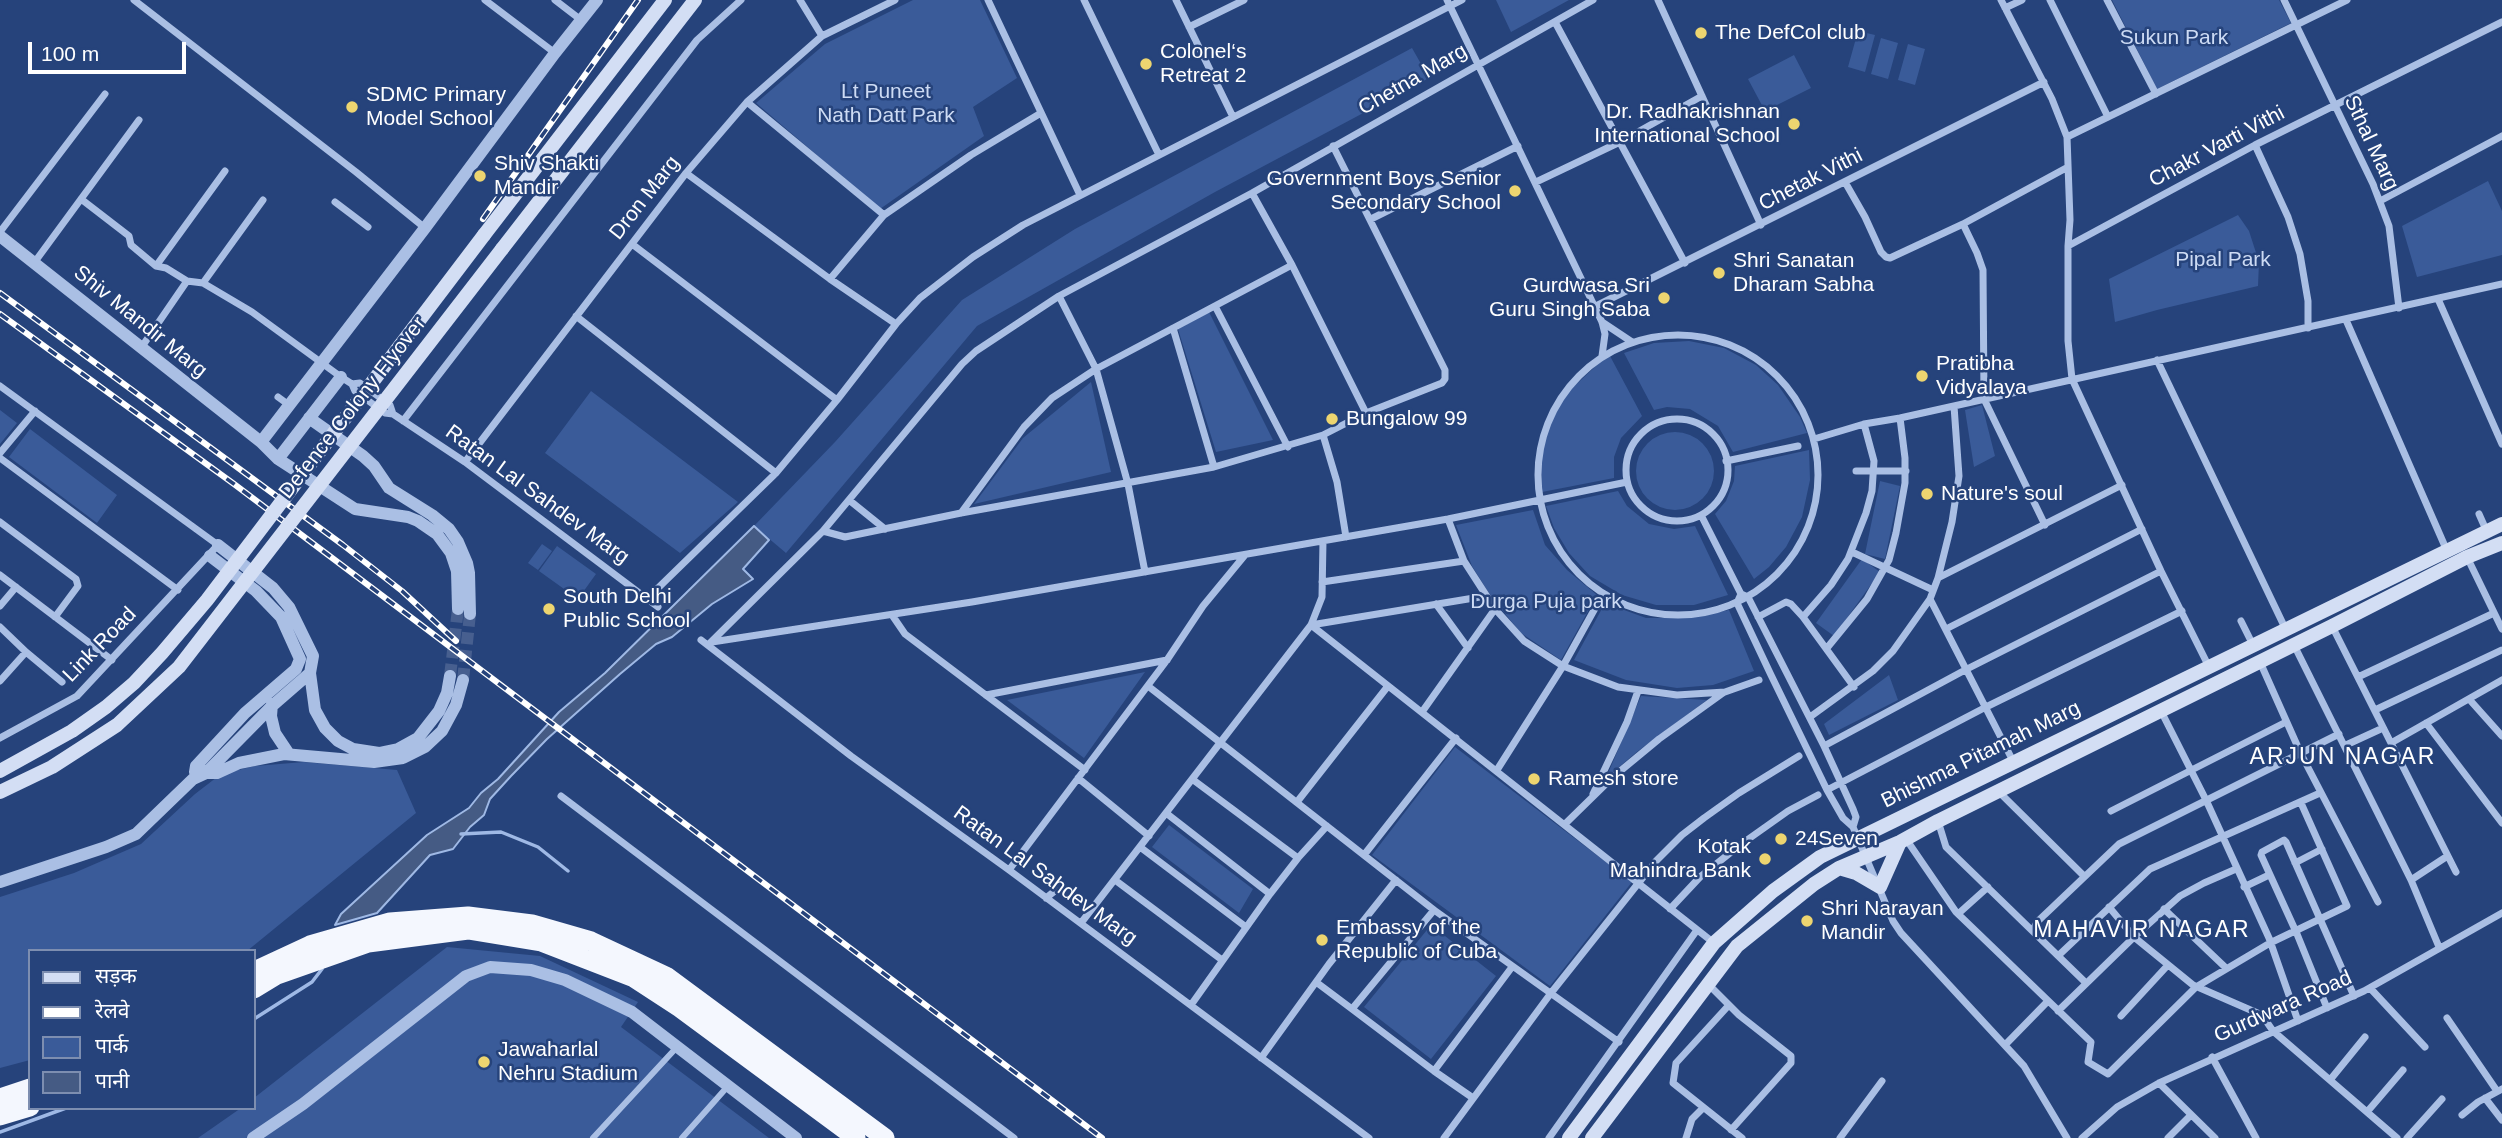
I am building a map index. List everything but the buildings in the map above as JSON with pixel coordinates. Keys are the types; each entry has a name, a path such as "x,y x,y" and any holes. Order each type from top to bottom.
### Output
{"highway":[{"path":"256,970 310,945 390,922 468,916 532,924 590,941 666,976 856,1138"},
{"path":"256,988 277,975 368,943 468,930 541,942 634,978 745,1046 885,1138"},
{"path":"0,1098 28,1089"},
{"path":"0,1116 28,1108"}],"main road":[{"name":"Defence Colony Flyover","path":"0,771 72,732 134,683 162,653 206,600 665,0"},
{"name":"Defence Colony Flyover","path":"0,792 61,762 117,725 179,667 695,0"},
{"name":"Bhishma Pitamah Marg","path":"1569,1138 1714,943 1773,891 1856,832 2014,763 2502,524"},
{"name":"Bhishma Pitamah Marg","path":"1592,1138 1737,946 1782,907 1839,868 1903,840 2467,556 2502,543"},
{"path":"1839,868 1856,873 1880,887 1903,840"}],"street":[{"path":"134,0 425,228"},
{"path":"485,0 555,53"},
{"path":"555,0 581,20"},
{"path":"258,441 287,400 321,363 425,228 597,0"},
{"path":"403,421 697,40 741,0"},
{"path":"800,0 822,36"},
{"path":"871,0 876,9"},
{"name":"Dron Marg","path":"465,462 686,173 747,102 822,36 895,0"},
{"path":"988,0 1080,195"},
{"path":"1084,0 1158,155"},
{"path":"1176,0 1233,117"},
{"path":"1189,27 1244,0"},
{"path":"656,590 776,473 920,298 973,257 1023,225 1080,195 1448,3 1462,0"},
{"name":"Chetna Marg","path":"892,615 711,643 823,531 962,364 976,351 1059,296 1252,192 1593,0"},
{"path":"1658,0 1761,225"},
{"path":"2001,0 2044,82 2067,137 2068,341 2072,379 2161,571 2209,667"},
{"path":"2006,8 2022,0"},
{"path":"2050,0 2108,117"},
{"path":"2107,0 2156,93"},
{"name":"Sthal Marg","path":"2284,0 2380,201 2389,226 2399,308"},
{"path":"2067,137 2347,0"},
{"path":"1448,3 1602,322 1605,334 1602,356"},
{"path":"1555,22 1685,263"},
{"name":"Chakr Varti Vithi","path":"2068,246 2255,145 2502,22"},
{"name":"Chetak Vithi","path":"1594,307 2044,82"},
{"path":"0,234 105,94"},
{"path":"1536,182 1620,142 1702,96"},
{"path":"747,102 884,215"},
{"path":"830,279 884,215 971,155 1041,113"},
{"path":"34,262 139,120"},
{"path":"1194,127 1198,135"},
{"path":"2380,201 2502,136"},
{"path":"1371,219 1518,145"},
{"path":"2255,145 2288,217 2300,254 2308,301 2308,328"},
{"path":"823,531 845,537 1213,467 1323,435 1366,413 1442,383 1445,370 1333,146"},
{"path":"1845,182 1881,252 1890,258 1963,224 2068,167"},
{"path":"156,266 225,171"},
{"path":"686,173 896,324"},
{"path":"1252,192 1366,413"},
{"path":"80,199 129,236 131,245 156,266 166,268 187,281 203,283 264,200"},
{"path":"335,202 368,227"},
{"path":"1963,224 1978,253 1983,270 1984,399 2045,525"},
{"name":"Shiv Mandir Marg","path":"0,234 278,458 355,509 408,517 437,534 455,563 464,611 469,573 458,542 449,529 389,488 374,466 312,415"},
{"path":"632,244 837,400"},
{"path":"961,513 1024,427 1052,398 1096,369 1292,265"},
{"path":"141,348 187,281"},
{"name":"Ratan Lal Sahdev Marg","path":"203,283 252,312 352,384 355,391 385,413 393,414 465,462 658,607"},
{"path":"1814,439 1864,424 2502,284"},
{"path":"1059,296 1096,369 1128,484 1145,572"},
{"path":"2438,299 2502,444"},
{"path":"1215,306 1288,447"},
{"path":"576,316 776,473"},
{"path":"2346,320 2447,551"},
{"path":"1602,322 1632,342"},
{"path":"1173,328 1213,467"},
{"path":"1682,334 1708,338 1743,351 1775,373 1792,393 1805,415 1814,439 1818,491 1812,517 1802,541 1788,563 1770,582 1744,596 1737,603 1699,614 1669,615 1640,610 1603,594 1569,563 1555,544 1539,501 1538,453 1553,408 1574,379 1602,356 1632,342 1657,336 1682,334"},
{"path":"2157,360 2286,630"},
{"path":"278,458 341,377"},
{"path":"0,386 214,551 273,588 289,607 313,656 310,673 315,710 325,728 338,741 353,749 379,753 398,749 418,738 439,711 447,693 450,676"},
{"path":"287,400 306,396 313,402 312,415"},
{"path":"1810,718 1873,671 1893,651 1930,599 1952,522 1959,476 1954,406"},
{"path":"35,411 0,455 178,590"},
{"path":"1827,648 1853,619 1886,568 1896,533 1906,471 1900,418"},
{"path":"1666,421 1692,422 1708,431 1720,444 1726,461 1723,492 1710,509 1701,515 1681,521 1660,519 1643,508 1627,482 1626,464 1631,447 1642,433 1666,421"},
{"path":"1803,617 1831,585 1852,552 1866,513 1875,471 1873,451 1864,424"},
{"path":"1323,435 1336,482 1346,537"},
{"path":"1726,461 1798,446"},
{"path":"1856,471 1906,471"},
{"path":"1084,770 905,634 892,615 1448,519 1627,482"},
{"path":"1938,578 2122,485"},
{"path":"849,499 885,529"},
{"path":"2479,514 2487,532"},
{"path":"1701,515 1758,617 1824,746 1856,817 1856,832"},
{"path":"1448,519 1464,561 1495,609 1524,641 1563,666 1603,682 1638,691 1676,695 1725,692 1759,680"},
{"path":"0,522 76,579 78,586 55,617"},
{"path":"1946,629 2143,529"},
{"path":"1081,923 1311,625 1322,597 1324,541"},
{"path":"198,773 245,713 296,669 300,659 281,617 214,551"},
{"name":"Link Road","path":"0,738 77,696 214,551"},
{"path":"1852,552 1933,590"},
{"path":"1009,870 1148,686 1203,606 1245,555"},
{"path":"2467,556 2502,629"},
{"path":"1322,583 1464,561"},
{"path":"1824,746 1967,669 2161,571"},
{"path":"0,575 112,660"},
{"path":"0,606 16,587"},
{"path":"1497,770 1563,666 1603,594"},
{"path":"1311,625 1486,596"},
{"path":"1930,599 2014,763"},
{"path":"1758,617 1788,602 1803,617 1854,687"},
{"path":"1737,603 1827,790 1843,818 1856,832 1900,933 2030,1074 2067,1138"},
{"path":"1436,604 1468,648"},
{"path":"1422,712 1495,609"},
{"path":"1827,790 1986,707 2182,611"},
{"path":"2358,677 2494,613"},
{"path":"2241,621 2253,646"},
{"path":"1311,625 1714,943"},
{"path":"2332,626 2446,857 2456,872"},
{"path":"0,627 62,682"},
{"name":"Ratan Lal Sahdev Marg","path":"701,640 851,757 1009,870 1370,1138"},
{"path":"2294,645 2412,880 2439,947"},
{"path":"2375,710 2502,650"},
{"path":"0,681 26,652"},
{"path":"986,695 1167,660"},
{"path":"2260,661 2320,793 2378,902"},
{"path":"0,882 106,848 136,834 198,773 310,673"},
{"path":"198,773 217,773 239,763 289,754 374,762 414,754 442,730 456,705 463,680"},
{"path":"2391,743 2502,680"},
{"path":"1148,686 1395,880 1619,1042"},
{"path":"1297,802 1388,686"},
{"path":"271,689 272,725 289,754"},
{"path":"1591,798 1628,722 1638,691"},
{"path":"1565,824 1659,739 1725,692"},
{"path":"2469,699 2502,736"},
{"path":"2161,710 2206,800 2270,943 2298,1021"},
{"path":"2111,811 2286,722"},
{"path":"2426,723 2502,823"},
{"path":"2346,745 2383,727"},
{"path":"2033,930 2037,922 2119,844 2339,734"},
{"path":"1364,855 1456,738"},
{"path":"1444,1138 1551,993 1638,882 1682,835 1739,793 1799,756"},
{"path":"1078,778 1149,836"},
{"path":"1192,779 1298,858"},
{"path":"1998,791 2084,876"},
{"path":"2059,956 2150,869 2320,793"},
{"path":"1670,909 1700,877 1740,845 1788,811 1818,795"},
{"path":"561,796 1014,1138"},
{"path":"1903,840 1958,914 2091,1042 2088,1062 2108,1074 2196,987 2270,943 2347,905 2301,803"},
{"path":"1166,813 1270,894"},
{"path":"1938,821 1946,847 2086,983"},
{"path":"1191,1005 1270,894 1327,826"},
{"path":"2327,1008 2261,854 2284,840 2354,996"},
{"path":"1140,847 1246,927"},
{"path":"2295,863 2322,849"},
{"path":"2412,880 2446,857"},
{"path":"2059,1011 2134,937 2186,891 2236,869"},
{"path":"2244,887 2269,875"},
{"path":"1115,880 1222,960"},
{"path":"1261,1058 1395,880"},
{"path":"1958,914 1988,887"},
{"path":"1046,898 1056,890"},
{"path":"2109,907 2134,937 2196,987 2262,1015 2273,1031 2397,1138"},
{"path":"1352,1009 1434,909"},
{"path":"2164,909 2226,968"},
{"name":"Gurdwara Road","path":"2082,1138 2117,1107 2159,1083 2354,996 2502,913"},
{"path":"1549,1138 1697,930"},
{"path":"2121,1016 2168,965"},
{"path":"253,1138 303,1104 467,976 490,967 531,970 565,980 632,1012 796,1138"},
{"path":"1434,1071 1512,967"},
{"path":"1316,982 1473,1098"},
{"path":"2370,988 2425,1047"},
{"path":"1704,989 1729,1005 1791,1056 1791,1063 1731,1130"},
{"path":"2005,1045 2048,1001"},
{"path":"1729,1005 1676,1063 1673,1083 1742,1138"},
{"path":"2447,1018 2500,1090 2484,1098 2462,1115"},
{"path":"1222,1028 1229,1020"},
{"path":"2330,1080 2365,1037"},
{"path":"593,1138 677,1047"},
{"path":"2212,1058 2256,1138"},
{"path":"2367,1112 2403,1070"},
{"path":"1840,1138 1882,1081"},
{"path":"2159,1083 2215,1138"},
{"path":"682,1138 728,1086"},
{"path":"2484,1098 2502,1120"},
{"path":"2407,1138 2442,1099"},
{"path":"1686,1138 1692,1119 1703,1108"},
{"path":"2168,1138 2191,1115"}],"green space":[{"name":"Lt Puneet Nath Datt Park","path":"913,0 980,0 1017,78 973,107 984,136 880,209 756,103 825,44"},
{"path":"1496,0 1569,0 1511,32"},
{"name":"Sukun Park","path":"2112,0 2279,0 2291,23 2157,89"},
{"path":"1858,31 1875,35 1865,72 1848,67"},
{"path":"1881,38 1898,43 1888,79 1871,74"},
{"path":"1908,44 1925,49 1915,85 1898,80"},
{"path":"1412,48 1429,78 1215,192 977,326 786,553 754,526 835,442 962,300 1075,229"},
{"path":"1794,55 1811,88 1765,111 1748,79"},
{"path":"2488,181 2502,211 2502,255 2417,277 2402,226"},
{"name":"Pipal Park","path":"2238,215 2249,231 2259,262 2258,286 2115,322 2109,279"},
{"path":"1209,312 1273,440 1216,452 1178,329"},
{"path":"1689,341 1724,348 1756,365 1778,385 1800,417 1807,433 1733,452 1718,426 1690,409 1667,407 1654,410 1624,353 1654,343"},
{"path":"1610,356 1642,416 1621,438 1614,457 1614,478 1542,492 1541,456 1550,423 1566,394"},
{"path":"1091,382 1111,472 974,504 1023,438"},
{"path":"591,391 738,502 680,553 545,453"},
{"path":"1982,405 1995,456 1974,467 1965,410"},
{"path":"0,410 17,423 0,444"},
{"path":"30,429 117,495 97,523 9,457"},
{"path":"1667,432 1683,432 1697,438 1708,449 1714,463 1714,479 1708,493 1697,504 1683,510 1667,510 1653,504 1642,493 1636,479 1636,463 1642,449 1653,438"},
{"path":"1809,450 1810,480 1802,517 1786,547 1769,567 1754,579 1715,514 1726,501 1734,481 1735,466"},
{"path":"1880,481 1900,486 1885,559 1865,554"},
{"path":"1618,491 1627,506 1649,524 1674,529 1695,526 1728,595 1694,605 1656,605 1622,595 1590,576 1569,553 1554,528 1546,506"},
{"name":"Durga Puja park","path":"1533,510 1545,545 1567,570 1597,595 1561,660 1521,633 1492,598 1472,566 1456,525"},
{"path":"542,544 552,551 538,570 528,563"},
{"path":"557,546 596,574 578,599 539,571"},
{"path":"1862,559 1880,572 1834,636 1816,623"},
{"path":"1605,603 1646,618 1688,618 1729,610 1754,671 1713,685 1677,688 1626,680 1574,660"},
{"path":"1145,672 1084,758 1007,700"},
{"path":"1889,675 1898,700 1829,735 1824,724"},
{"path":"1641,696 1707,700 1606,778"},
{"path":"1455,747 1632,882 1550,986 1372,855"},
{"path":"304,762 397,770 416,813 249,949 28,949 28,1061 0,1068 0,897 74,873 141,844 221,774 255,766"},
{"path":"1169,825 1253,889 1239,913 1152,847"},
{"path":"1431,925 1496,976 1431,1059 1364,1007"},
{"name":"Jawaharlal Nehru Stadium","path":"447,947 540,956 638,1002 621,1027 769,1138 198,1138 238,1110 256,1110 256,1096"}],"water":[{"path":"754,526 769,540 743,569 753,579 712,604 672,637 656,644 620,674 547,739 511,776 490,799 484,815 470,827 453,849 430,855 377,913 335,925 341,914 427,835 469,808 559,712 605,673"}],"waterway":[{"path":"461,834 501,832 538,847 568,871"},
{"path":"256,1018 312,982 322,969"},
{"path":"0,1132 60,1110"}],"tunnel":[{"path":"450,676 458,609"},
{"path":"463,680 470,614"}],"railway":[{"path":"483,219 638,0"},
{"path":"0,293 343,545 402,591 456,641"},
{"path":"0,314 234,484 1102,1138"}],"place":[{"name":"The DefCol club","path":"1701,33"},
{"name":"Colonel‘s Retreat 2","path":"1146,64"},
{"name":"SDMC Primary Model School","path":"352,107"},
{"name":"Dr. Radhakrishnan International School","path":"1794,124"},
{"name":"Shiv Shakti Mandir","path":"480,176"},
{"name":"Government Boys Senior Secondary School","path":"1515,191"},
{"name":"Shri Sanatan Dharam Sabha","path":"1719,273"},
{"name":"Gurdwasa Sri Guru Singh Saba","path":"1664,298"},
{"name":"Pratibha Vidyalaya","path":"1922,376"},
{"name":"Bungalow 99","path":"1332,419"},
{"name":"Nature's soul","path":"1927,494"},
{"name":"South Delhi Public School","path":"549,609"},
{"name":"Ramesh store","path":"1534,779"},
{"name":"24Seven","path":"1781,839"},
{"name":"Kotak Mahindra Bank","path":"1765,859"},
{"name":"Shri Narayan Mandir","path":"1807,921"},
{"name":"Embassy of the Republic of Cuba","path":"1322,940"},
{"name":"Jawaharlal Nehru Stadium","path":"484,1062"}],"district":[{"name":"ARJUN NAGAR","path":"2343,758"},
{"name":"MAHAVIR NAGAR","path":"2142,931"}]}
